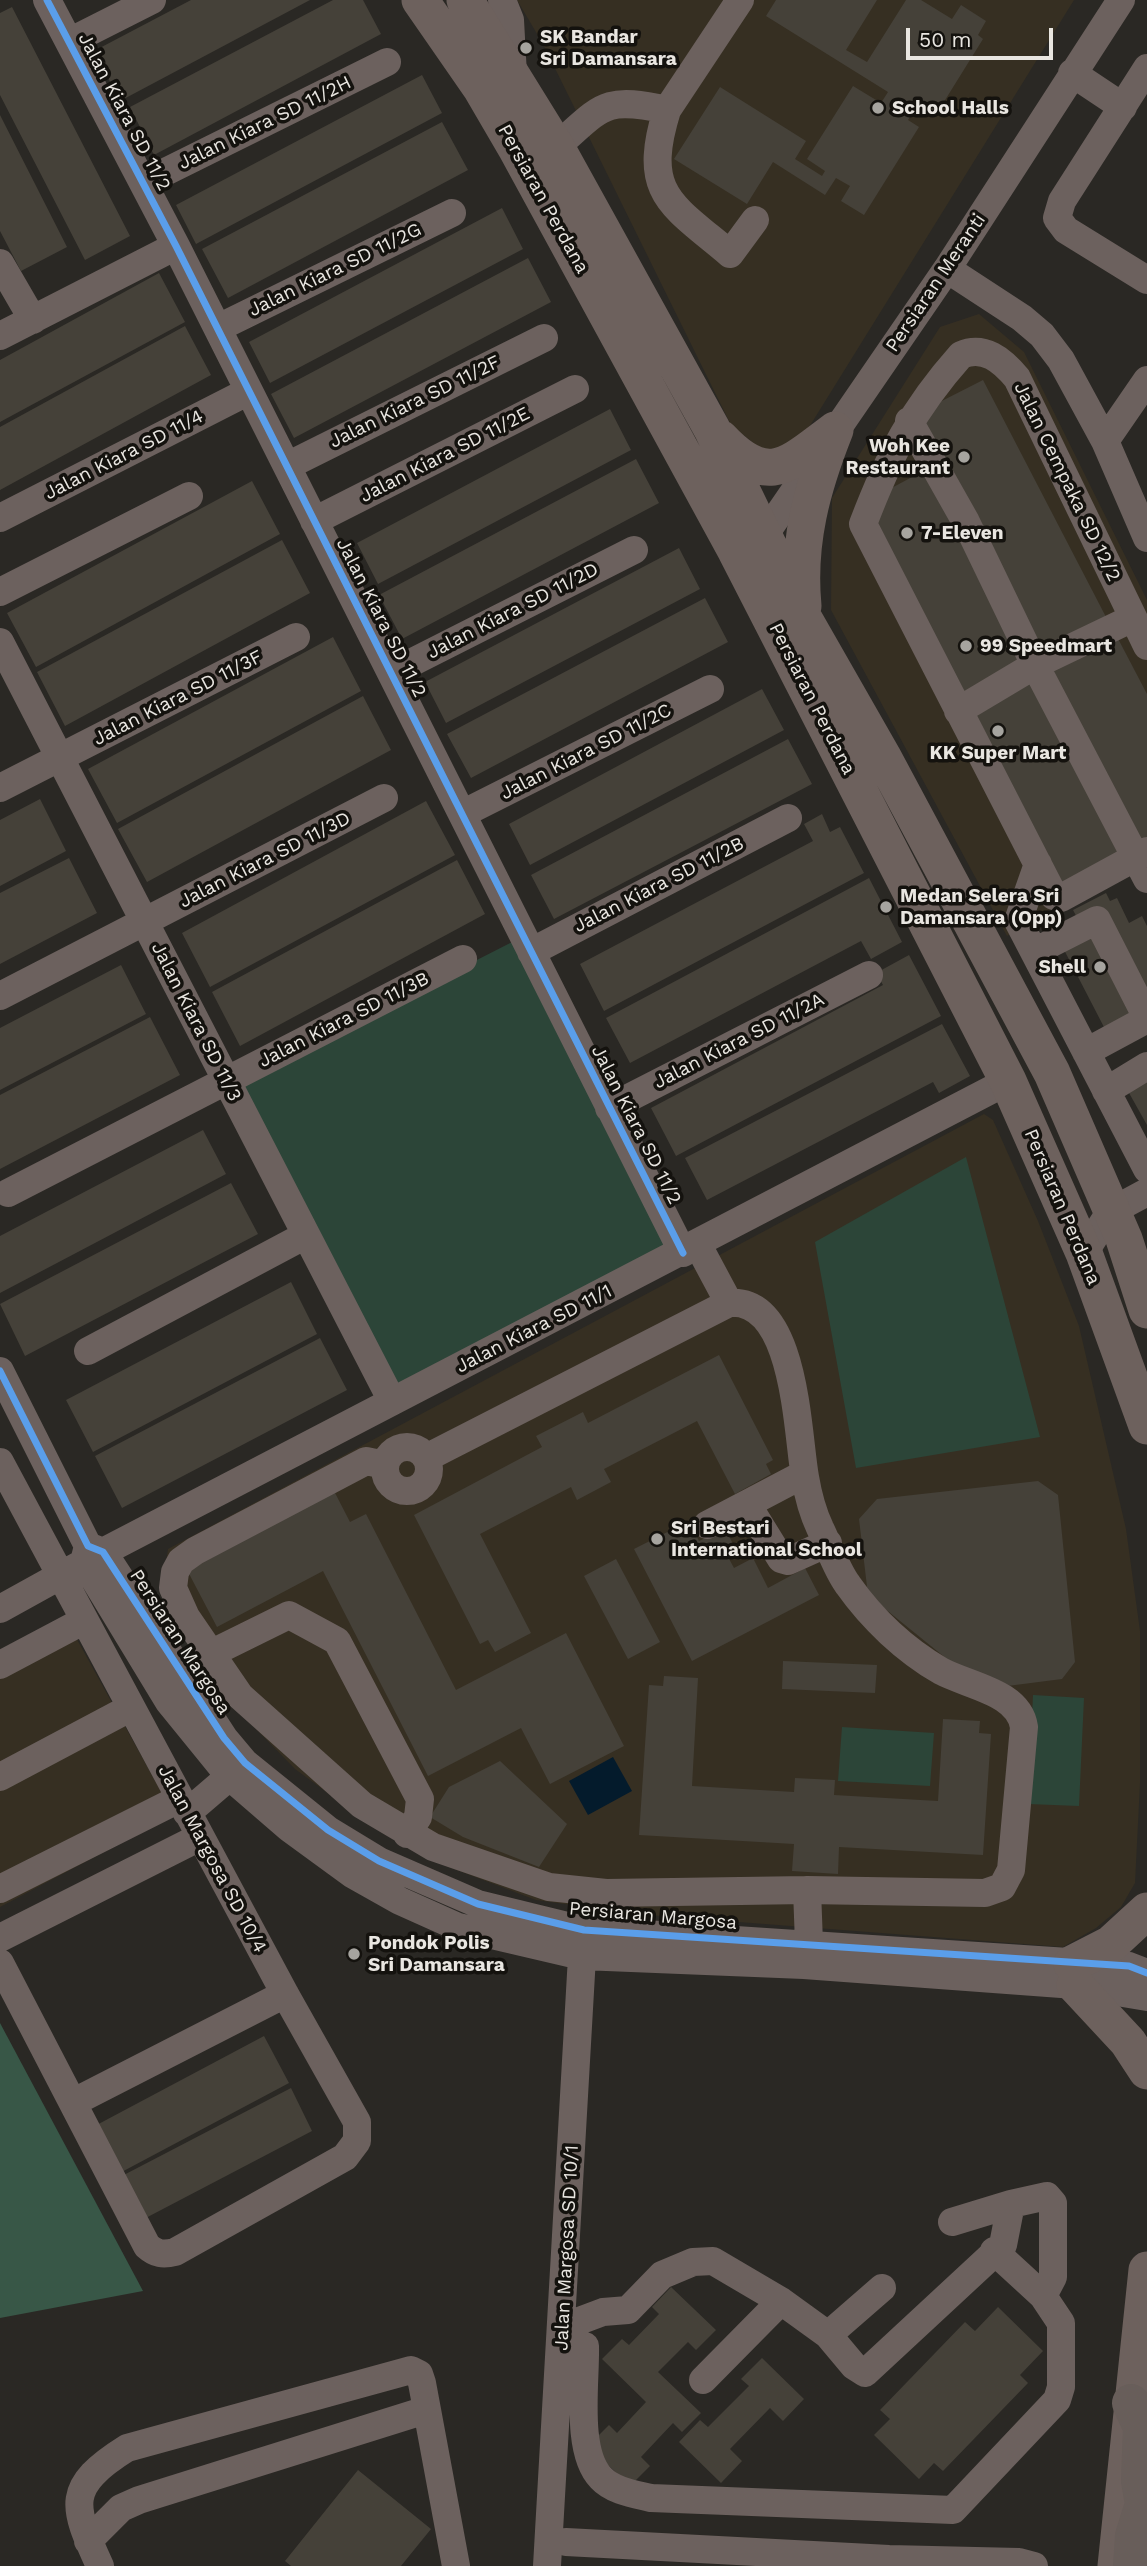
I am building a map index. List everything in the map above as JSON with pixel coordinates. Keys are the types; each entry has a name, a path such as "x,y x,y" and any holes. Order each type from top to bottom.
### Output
{"highway":[{"path":"1131,2403 1142,2427 1140,2481 1146,2505 1134,2536 1132,2566"}],"main road":[{"name":"Persiaran Perdana","path":"420,0 481,88 749,544 1008,1082 1084,1253 1147,1426"},
{"name":"Persiaran Perdana","path":"465,0 556,147 712,429 749,544 804,619 884,759 1052,1073 1124,1239 1147,1310"},
{"path":"712,429 739,458 755,467 778,467 799,457 835,430"},
{"path":"804,619 800,577 806,513 835,430"},
{"path":"1147,1910 1073,1975 1121,2033 1147,2071"},
{"path":"1116,2566 1147,2270"}],"street":[{"name":"Jalan Kiara SD 11/2","path":"47,0 218,328 610,1108 690,1249 729,1303"},
{"path":"69,42 152,0"},
{"path":"502,0 510,20 513,75"},
{"path":"740,0 667,110 658,139 656,166 660,186 671,204 730,254 755,220"},
{"name":"Persiaran Meranti","path":"749,544 835,430 947,269 1121,0"},
{"name":"Jalan Kiara SD 11/2H","path":"143,183 387,62"},
{"path":"1147,68 1062,201 1057,218 1066,230 1147,280"},
{"path":"1072,74 1123,107"},
{"path":"556,147 604,108 617,103 667,110"},
{"name":"Jalan Kiara SD 11/2G","path":"218,328 452,213"},
{"path":"0,336 176,246"},
{"path":"0,263 33,320"},
{"path":"947,269 1022,318 1042,335 1061,360 1105,441 1147,538"},
{"name":"Jalan Kiara SD 11/2F","path":"287,466 544,338"},
{"name":"Jalan Cempaka SD 12/2","path":"909,421 961,355 974,350 989,354 1006,364 1017,378 1147,646"},
{"path":"1105,441 1147,380"},
{"name":"Jalan Kiara SD 11/2E","path":"314,521 575,389"},
{"name":"Jalan Kiara SD 11/4","path":"0,519 249,391"},
{"path":"909,421 965,522 1035,665 1143,863 1057,898 1038,864 863,524 888,459 909,421"},
{"path":"0,592 189,496"},
{"name":"Jalan Kiara SD 11/2D","path":"391,673 634,550"},
{"path":"958,711 1035,665 1133,618"},
{"name":"Jalan Kiara SD 11/3F","path":"0,788 296,637"},
{"name":"Jalan Kiara SD 11/3","path":"0,642 392,1401"},
{"name":"Jalan Kiara SD 11/2C","path":"462,814 710,689"},
{"name":"Jalan Kiara SD 11/3D","path":"0,996 384,798"},
{"name":"Jalan Kiara SD 11/2B","path":"531,951 788,818"},
{"path":"1038,864 1018,922 1147,1169"},
{"path":"1034,952 1097,920 1147,1018 1086,1052"},
{"name":"Jalan Kiara SD 11/3B","path":"8,1193 463,959"},
{"name":"Jalan Kiara SD 11/2A","path":"610,1108 869,975"},
{"path":"1106,1091 1147,1066"},
{"name":"Jalan Kiara SD 11/1","path":"0,1609 60,1577 92,1553 690,1249 1008,1082"},
{"path":"1084,1253 1111,1212 1147,1192"},
{"path":"89,1351 306,1236"},
{"path":"729,1303 749,1304 758,1309 777,1338 788,1367 812,1511 846,1583 889,1633 940,1670 1014,1704 1020,1710 1024,1727 1011,1870 1002,1887 985,1893 807,1890 606,1893 549,1887 469,1861 407,1834 362,1805 250,1706 186,1617 173,1588 174,1572 181,1561 217,1538 366,1461 385,1465 387,1480 392,1486 407,1492 414,1490 426,1480 429,1473 426,1458 729,1303"},
{"name":"Persiaran Margosa","path":"0,1371 92,1553 224,1738 238,1770 289,1828 352,1874 400,1901 458,1927 583,1943 804,1965 1073,1975 1129,1966 1147,1973"},
{"name":"Jalan Margosa SD 10/4","path":"0,1462 130,1708 357,2122 357,2141 345,2157 175,2252 159,2254 147,2246 74,2102"},
{"path":"708,1525 804,1474"},
{"path":"747,1504 784,1561 828,1543"},
{"path":"211,1654 289,1615 333,1637 420,1799 418,1817 407,1834"},
{"path":"0,1665 83,1621"},
{"path":"0,1777 130,1708"},
{"path":"288,1799 314,1763"},
{"path":"0,1938 189,1816 238,1770"},
{"name":"Persiaran Margosa","path":"238,1770 288,1799 328,1830 379,1861 433,1886 583,1943 809,1943 1073,1975 1147,1997"},
{"path":"0,1889 189,1816"},
{"path":"807,1890 809,1943"},
{"name":"Jalan Margosa SD 10/1","path":"547,2566 563,2334 583,1943"},
{"path":"0,1963 74,2102 285,1994"},
{"path":"952,2222 1047,2196 1053,2203 1053,2277 1043,2296"},
{"path":"563,2334 603,2312 628,2310 662,2275 693,2262 713,2261 781,2301 828,2335 854,2366 865,2373 1003,2245 1010,2204"},
{"path":"563,2334 584,2346 585,2441 593,2467 602,2479 614,2487 651,2498 953,2510 1057,2400 1061,2387 1061,2323 1043,2296 994,2251"},
{"path":"828,2335 882,2288"},
{"path":"703,2380 781,2301"},
{"path":"94,2554 77,2512 78,2496 99,2466 127,2448 411,2370 419,2374 456,2566"},
{"path":"94,2554 129,2504 426,2410"},
{"path":"92,2476 129,2504"},
{"path":"566,2542 888,2562 1018,2562 1034,2566"}],"shaded area":[{"path":"517,0 1074,0 798,445 762,450 731,425 543,44"},
{"path":"979,314 1024,352 1147,600 1147,870 1139,856 1007,936 831,610 832,498 940,327"},
{"name":"Sri Bestari International School","path":"984,1114 993,1120 1038,1221 1079,1326 1126,1529 1140,1631 1140,1783 1135,1883 1121,1907 1096,1928 1063,1947 635,1914 536,1900 433,1861 362,1818 295,1769 223,1695 161,1595 168,1549"},
{"path":"74,1634 174,1815 0,1907 0,1671"}],"green space":[{"path":"518,939 675,1248 394,1393 236,1083"},
{"path":"966,1157 1040,1437 856,1468 815,1242"},
{"path":"1033,1695 1084,1698 1079,1806 1028,1804"},
{"path":"842,1727 934,1733 930,1786 838,1781"},
{"path":"0,2023 143,2291 0,2318"}],"water":[{"path":"613,1757 632,1791 588,1815 569,1781"}],"building":[{"path":"191,0 310,0 120,101 94,51"},
{"path":"333,0 363,0 381,34 154,155 130,107"},
{"name":"School Halls","path":"776,0 877,0 846,50 867,62 906,0 921,0 952,19 961,5 986,21 978,35 983,39 937,113 919,102 908,120 919,127 864,215 841,201 850,186 836,178 825,195 773,162 747,204 674,159 720,87 806,141 795,159 822,176 825,171 807,159 853,86 881,103 888,92 766,16"},
{"path":"12,7 130,236 85,260 0,95 0,13"},
{"path":"422,75 442,113 196,244 176,205"},
{"path":"0,115 67,247 21,271 0,231"},
{"path":"442,122 468,170 228,298 202,249"},
{"path":"502,208 523,249 270,383 249,342"},
{"path":"528,258 551,302 294,438 271,394"},
{"path":"159,273 185,322 0,422 0,360"},
{"path":"185,326 211,375 0,490 0,427"},
{"path":"983,380 1106,617 1037,653 918,422 926,409"},
{"path":"610,409 631,450 378,584 357,543"},
{"path":"636,459 659,503 402,639 379,595"},
{"path":"927,469 1028,659 960,696 868,524 871,499"},
{"path":"252,481 280,534 36,667 7,613"},
{"path":"282,540 310,593 65,726 37,672"},
{"path":"679,548 700,589 446,723 425,682"},
{"path":"705,598 728,642 471,778 447,734"},
{"path":"1114,631 1147,694 1147,841 1138,846 1045,667"},
{"path":"333,637 361,691 117,823 88,769"},
{"path":"1034,671 1128,848 1060,885 965,708"},
{"path":"762,689 784,730 530,865 509,824"},
{"path":"363,696 391,750 147,882 118,829"},
{"path":"788,739 812,784 554,919 531,875"},
{"path":"40,799 66,851 0,886 0,820"},
{"path":"426,801 455,855 210,987 182,933"},
{"path":"822,814 830,832 840,827 864,873 604,1011 580,964 813,841 804,824"},
{"path":"69,858 97,913 0,964 0,893"},
{"path":"457,860 485,914 240,1046 212,992"},
{"path":"869,878 902,942 871,959 861,941 630,1063 606,1018"},
{"path":"1106,893 1110,901 1117,898 1129,923 1142,916 1147,926 1147,987 1124,999 1134,1017 1106,1031 1061,944 1084,931 1073,910"},
{"path":"909,955 941,1016 676,1156 651,1108 883,985 876,973"},
{"path":"121,965 146,1014 0,1090 0,1028"},
{"path":"150,1017 180,1075 0,1169 0,1095"},
{"path":"942,1024 970,1076 939,1093 933,1082 707,1200 685,1158"},
{"path":"1147,1071 1147,1125 1124,1084"},
{"path":"203,1130 226,1174 0,1293 0,1236"},
{"path":"231,1183 258,1234 25,1356 0,1304"},
{"path":"291,1282 317,1334 93,1452 66,1400"},
{"path":"320,1338 347,1390 122,1508 95,1456"},
{"path":"719,1355 773,1460 766,1464 771,1474 735,1494 697,1421 604,1469 611,1482 577,1500 571,1487 480,1534 531,1633 495,1652 488,1640 480,1644 414,1515 542,1447 536,1436 583,1412 588,1423"},
{"path":"1038,1481 1058,1495 1075,1662 1062,1679 984,1689 868,1595 859,1519 877,1499"},
{"path":"334,1491 350,1522 366,1514 456,1690 566,1633 624,1746 550,1784 521,1728 428,1776 323,1571 217,1627 186,1568"},
{"path":"689,1521 699,1541 725,1528 736,1550 727,1555 734,1568 753,1558 768,1588 805,1568 819,1595 692,1661 634,1549"},
{"path":"616,1559 660,1642 628,1659 584,1576"},
{"path":"783,1661 877,1665 875,1693 782,1689"},
{"path":"664,1676 698,1678 692,1786 794,1792 795,1778 835,1780 834,1795 938,1801 943,1719 980,1721 979,1733 991,1734 983,1855 839,1847 838,1874 792,1871 794,1844 639,1835 649,1685 663,1686"},
{"path":"500,1761 567,1824 539,1867 463,1837 430,1817 449,1787"},
{"path":"264,2036 289,2083 116,2175 91,2128"},
{"path":"291,2088 312,2131 140,2221 118,2178"},
{"path":"671,2287 716,2330 696,2350 688,2342 658,2372 701,2413 682,2432 673,2423 641,2457 650,2466 630,2486 588,2446 609,2425 617,2433 646,2402 602,2359 622,2339 629,2345 659,2314 652,2307"},
{"path":"998,2307 1043,2351 1020,2375 1028,2383 943,2471 934,2463 919,2479 874,2435 890,2419 880,2410 965,2322 975,2331"},
{"path":"762,2358 804,2399 783,2421 770,2408 730,2449 742,2461 721,2483 679,2442 700,2420 708,2427 749,2386 741,2379"},
{"path":"358,2470 431,2529 401,2566 291,2566 285,2561"}],"cycle path":[{"path":"47,0 176,246 683,1253"},
{"path":"0,1371 88,1546 103,1552 224,1738 245,1763 328,1830 379,1861 478,1904 584,1930 1129,1966 1147,1973"}],"place":[{"name":"SK Bandar Sri Damansara","path":"526,48"},
{"name":"School Halls","path":"878,108"},
{"name":"Woh Kee Restaurant","path":"964,457"},
{"name":"7-Eleven","path":"907,533"},
{"name":"99 Speedmart","path":"966,646"},
{"name":"KK Super Mart","path":"998,731"},
{"name":"Medan Selera Sri Damansara (Opp)","path":"886,907"},
{"name":"Shell","path":"1100,967"},
{"name":"Sri Bestari International School","path":"657,1539"},
{"name":"Pondok Polis Sri Damansara","path":"354,1954"}]}
